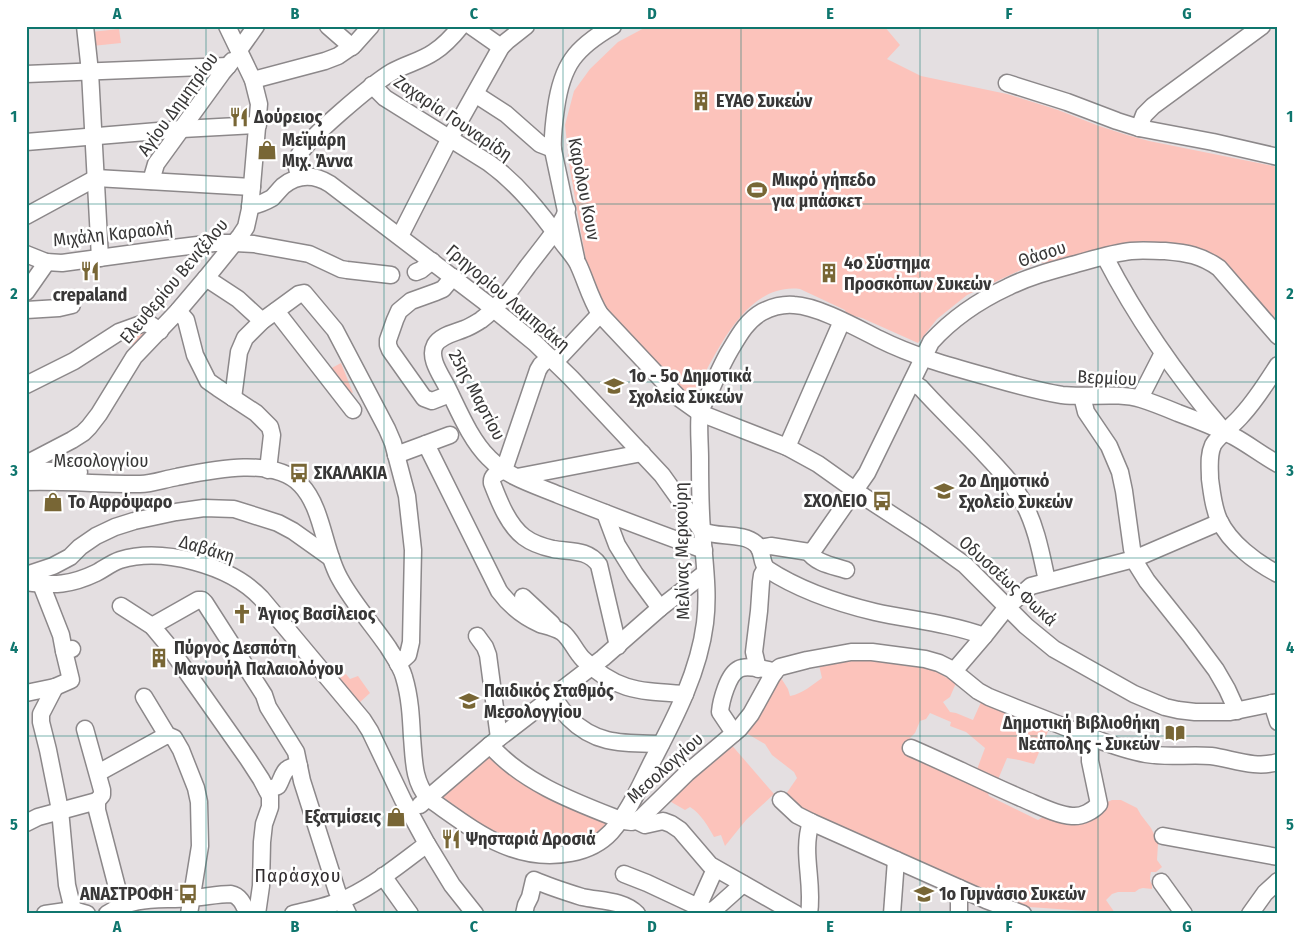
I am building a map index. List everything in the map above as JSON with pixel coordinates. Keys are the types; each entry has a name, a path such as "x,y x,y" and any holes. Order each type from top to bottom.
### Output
{"street":[{"path":"85,26 90,72 100,258"},
{"name":"Ελευθερίου Βενιζέλου","path":"33,467 78,437 89,427 130,363 206,278 243,233 247,224 259,104 253,80 227,26"},
{"name":"Αγίου Δημητρίου","path":"151,181 156,164 240,51 256,26"},
{"path":"328,26 352,47"},
{"path":"253,80 338,56 352,47 371,26"},
{"path":"250,206 270,199 286,184 300,177 296,162 301,151 372,85 392,72 432,53 447,42 461,26"},
{"path":"471,26 501,47"},
{"path":"400,236 450,138 501,47 526,26"},
{"name":"Καρόλου Κουν","path":"577,263 553,149 556,106 561,82 571,61 582,49 613,26"},
{"path":"1139,128 1144,115 1153,106 1262,26"},
{"path":"26,74 228,66"},
{"path":"1007,83 1139,128 1278,157"},
{"name":"Ζαχαρία Γουναρίδη","path":"372,85 385,98 482,158 521,191 577,263 600,314 679,398 700,413"},
{"path":"475,94 506,114 540,144 553,149"},
{"path":"26,142 182,129 258,125"},
{"name":"Γρηγορίου Λαμπράκη","path":"300,177 314,177 330,184 494,309 553,360 662,475 702,531"},
{"path":"26,216 96,178 252,187"},
{"name":"25ης Μαρτίου","path":"567,209 562,221 554,232 494,309 469,327 441,339 434,347 432,353 434,359 450,394 478,445 489,458 511,474 605,513 704,550"},
{"name":"Μιχάλη Καραολή","path":"26,254 47,262 62,263 214,243 254,244 310,254 347,270 392,275"},
{"name":"Θάσου","path":"810,551 823,538 867,473 931,342 947,326 963,314 1008,286 1042,274 1130,251 1186,252 1219,268 1278,336"},
{"path":"1105,257 1126,297 1204,416 1205,453 1210,463"},
{"path":"416,272 432,261"},
{"path":"26,292 47,262"},
{"path":"450,394 432,401 424,398 390,350 388,342 395,320 403,308 411,301 440,290 453,277"},
{"path":"206,278 238,299 262,321"},
{"path":"233,398 240,348 247,335 276,311 303,293 307,295 335,330 388,429 409,507 414,560 412,642 408,655 398,664"},
{"path":"26,310 59,308 72,305"},
{"path":"700,413 723,363 743,329 761,313 778,306 792,305 808,308 924,357"},
{"path":"178,311 186,318 197,361 206,377 212,384 256,413 270,427 272,435 268,470"},
{"path":"276,311 353,410"},
{"path":"511,474 539,367 553,360 600,314"},
{"path":"787,447 842,321"},
{"path":"26,385 74,361 119,332 144,323 160,331"},
{"path":"1140,398 1163,353"},
{"name":"Βερμίου","path":"924,357 1057,394 1140,398 1204,416 1225,432 1278,464"},
{"path":"1278,365 1244,414 1213,445 1210,463 1212,498 1220,522 1228,535 1239,546 1278,574"},
{"path":"912,382 921,388 988,457 1017,493 1034,530 1047,581"},
{"path":"1082,396 1086,412 1109,446 1120,472 1134,559 1143,575 1216,670 1237,711"},
{"name":"Οδυσσέως Φωκά","path":"700,413 787,447 818,464 965,565 1034,633 1054,649 1143,698 1165,707 1185,712 1216,713 1237,711 1275,703"},
{"name":"Μελίνας Μερκούρη","path":"628,820 631,802 684,694 703,637 706,609 700,496 700,413"},
{"path":"396,456 450,436"},
{"path":"426,444 499,591 511,606 524,615 538,623 559,630"},
{"path":"618,646 596,559 582,552 550,549 524,536 509,520 492,480 496,474 511,474 642,453"},
{"path":"26,478 145,481 146,479 33,467"},
{"name":"Μεσολογγίου","path":"33,467 176,477"},
{"name":"Μεσολογγίου","path":"26,482 142,484 235,468 277,472 290,477 302,485 314,507 335,569 344,586 398,664 405,680 415,774 420,788 428,798 489,840 508,848 547,856 568,854 590,847 606,838 734,733 751,714 774,672"},
{"path":"678,499 700,496"},
{"path":"26,575 70,558 96,536 115,527 134,521 204,508 234,509 278,523 293,531 331,558"},
{"path":"605,513 616,545 660,608"},
{"path":"954,671 1007,607 1031,586 1134,559 1220,522"},
{"path":"702,531 754,542 759,548 763,564 766,568 810,591 841,603 874,612 955,627 984,636"},
{"path":"759,548 771,546 810,551 813,558 846,570"},
{"name":"Δαβάκη","path":"34,583 58,585 73,582 97,572 116,561 134,556 148,555 206,565 224,572 253,590 363,720 427,844 452,885 474,914"},
{"path":"758,669 754,652 762,575 766,568"},
{"path":"410,814 494,742 618,646 660,608 705,573"},
{"path":"26,693 55,687 71,680 68,650 34,583"},
{"path":"523,597 566,637 580,656 611,681 626,687 684,694"},
{"path":"152,626 198,600 204,601 264,695 268,707 295,750 302,781 345,907"},
{"path":"121,606 152,626 183,666 248,759 267,790 271,804 263,833 261,886 256,914"},
{"path":"477,636 488,655 494,742 498,754 508,763 564,796 628,820 647,825 665,821 674,825 715,869 796,914"},
{"path":"734,733 720,712 725,690 737,670 742,668 774,672 780,667 807,660 864,651 931,660 942,664 989,697 1126,749 1154,756 1202,755 1258,765 1278,762"},
{"path":"45,914 80,912 67,885 60,810 40,719 42,711 55,687"},
{"path":"144,696 167,736"},
{"path":"552,696 569,718 590,735 612,742 661,744"},
{"path":"1275,703 1278,722"},
{"path":"85,729 102,792 97,801 96,810 119,895 119,902 123,910"},
{"path":"98,773 167,736 174,738 181,750 196,788 199,802 200,846 190,906"},
{"path":"911,748 1031,802 1062,814 1075,816 1084,814 1099,804 1090,761 1091,737"},
{"path":"267,790 278,786 287,769 291,766 299,766"},
{"path":"781,800 797,815 811,822 995,904 1023,914"},
{"path":"26,823 38,816 97,801"},
{"path":"809,914 810,896 806,843 811,822"},
{"path":"1163,836 1278,857"},
{"path":"293,914 345,907 364,889 427,844"},
{"path":"892,914 896,860"},
{"path":"698,907 715,869"},
{"path":"624,874 642,880 707,912 712,912 744,884"},
{"path":"383,876 410,914"},
{"path":"524,914 534,880 629,912"},
{"path":"1250,914 1265,893 1278,881"},
{"path":"1161,882 1184,914"},
{"path":"959,888 959,914"},
{"path":"107,914 123,910 149,899 190,906 222,894 234,894 239,897 248,914"},
{"path":"530,897 533,914"}],"shaded area":[{"path":"648,26 884,26 900,45 887,59 921,76 1007,94 1149,141 1278,167 1278,329 1204,252 1056,264 1038,262 967,295 937,319 918,343 862,318 846,314 845,310 800,289 780,290 763,297 747,310 733,326 710,363 692,398 676,389 604,310 588,272 570,170 565,125 574,91 590,69 618,42"},
{"path":"119,29 121,43 92,46 91,32"},
{"path":"144,327 148,334 135,347 124,337"},
{"path":"341,363 353,393 337,388 328,370"},
{"path":"881,659 930,668 956,683 950,697 943,702 950,712 973,720 982,700 1049,729 1034,764 1007,758 997,782 976,772 985,748 966,732 950,726 951,722 930,713 926,719 920,721 915,733 903,745 904,748 986,789 989,796 1038,820 1046,815 1112,800 1121,800 1137,808 1151,828 1158,844 1157,860 1162,867 1156,872 1151,872 1150,882 1152,889 1143,888 1135,892 1112,894 1106,900 1115,913 1029,907 972,886 803,810 786,794 797,778 794,772 772,755 765,744 746,733 777,681 781,678 790,696 803,691 822,678 819,665 853,660"},
{"path":"346,674 350,679 358,676 370,693 359,703 338,679"},
{"path":"729,742 774,794 746,820 725,846 721,835 714,837 698,813 690,807 685,810 666,799"},
{"path":"490,754 608,822 593,837 580,843 562,847 533,847 492,831 440,795"}],"place":[{"name":"ΕΥΑΘ Συκεών","path":"701,101"},
{"name":"Δούρειος","path":"239,117"},
{"name":"Μεϊμάρη Μιχ. Άννα","path":"267,150"},
{"name":"Μικρό γήπεδο για μπάσκετ","path":"757,190"},
{"name":"crepaland","path":"90,271"},
{"name":"4ο Σύστημα Προσκόπων Συκεών","path":"829,273"},
{"name":"1ο - 5ο Δημοτικά Σχολεία Συκεών","path":"614,386"},
{"name":"ΣΚΑΛΑΚΙΑ","path":"299,473"},
{"name":"2ο Δημοτικό Σχολείο Συκεών","path":"944,491"},
{"name":"ΣΧΟΛΕΙΟ","path":"882,501"},
{"name":"Το Αφρόψαρο","path":"53,502"},
{"name":"Άγιος Βασίλειος","path":"242,614"},
{"name":"Πύργος Δεσπότη Μανουήλ Παλαιολόγου","path":"159,658"},
{"name":"Παιδικός Σταθμός Μεσολογγίου","path":"469,701"},
{"name":"Δημοτική Βιβλιοθήκη Νεάπολης - Συκεών","path":"1175,733"},
{"name":"Εξατμίσεις","path":"396,817"},
{"name":"Ψησταριά Δροσιά","path":"451,839"},
{"name":"ΑΝΑΣΤΡΟΦΗ","path":"188,894"},
{"name":"1ο Γυμνάσιο Συκεών","path":"924,894"}],"district":[{"name":"Παράσχου","path":"298,875"}]}
